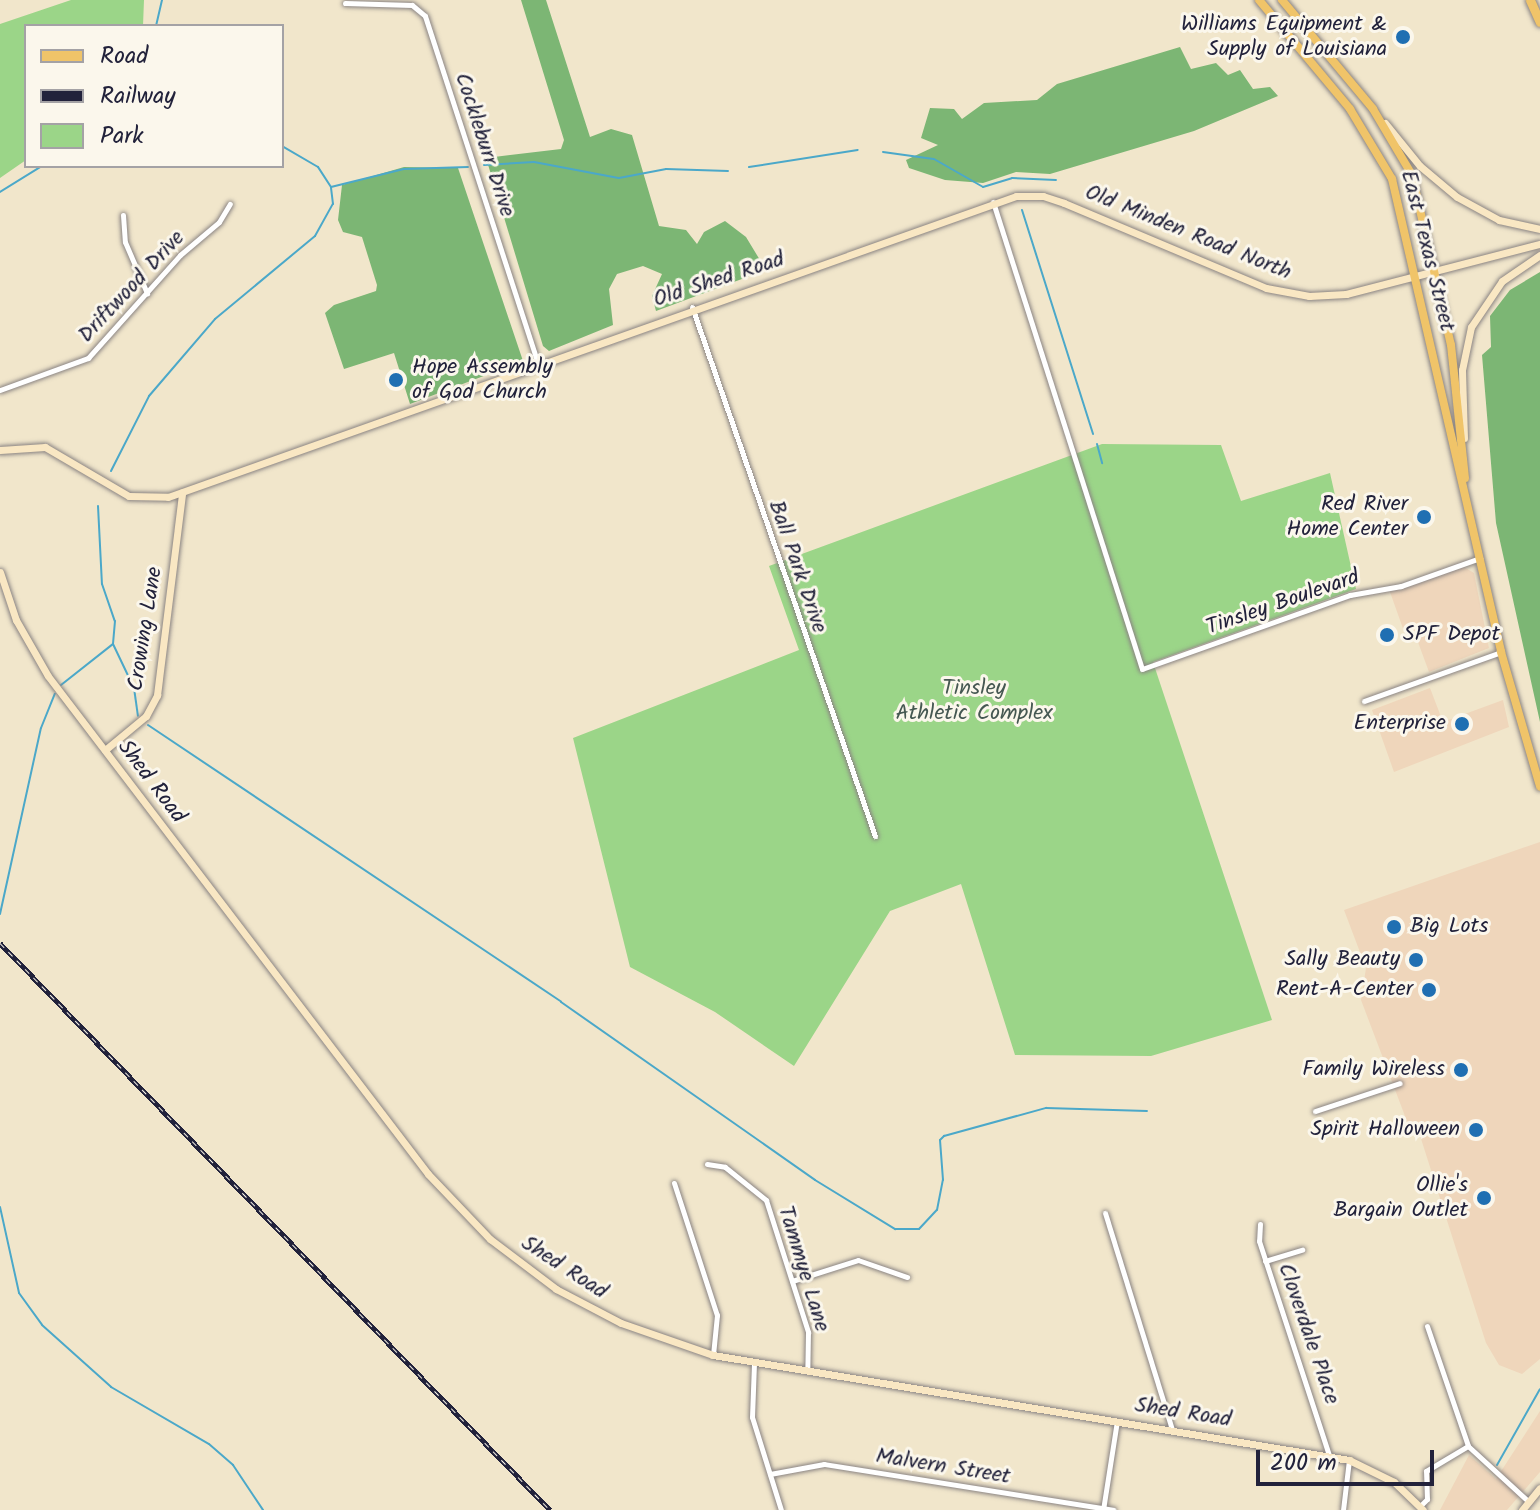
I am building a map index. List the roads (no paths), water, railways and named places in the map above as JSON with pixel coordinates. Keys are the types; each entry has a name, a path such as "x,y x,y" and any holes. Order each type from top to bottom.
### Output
{"highway":[{"path":"1530,0 1540,22"}],"main road":[{"name":"East Texas Street","path":"1259,0 1332,88 1386,164 1417,274 1501,652 1540,786"},
{"name":"East Texas Street","path":"1282,0 1373,109 1412,175 1451,345 1468,503"}],"street":[{"name":"Cockleburr Drive","path":"345,3 412,5 425,16 538,363"},
{"path":"1332,88 1346,76"},
{"path":"1373,109 1448,190 1499,220 1540,229"},
{"name":"Old Minden Road North","path":"992,201 1043,196 1293,295 1346,294 1540,244"},
{"name":"Old Shed Road","path":"0,450 23,445 57,451 129,496 161,498 182,493 992,201"},
{"name":"Tinsley Boulevard","path":"992,201 1142,669 1360,591 1401,586 1481,557"},
{"name":"Driftwood Drive","path":"0,390 88,358 180,255 219,222 230,204"},
{"path":"123,215 125,242 147,293"},
{"path":"1464,468 1462,370 1468,337 1492,292 1540,255"},
{"name":"Ball Park Drive","path":"692,307 875,836"},
{"name":"Crowing Lane","path":"105,750 139,723 157,695 182,493"},
{"name":"Shed Road","path":"0,572 35,657 428,1174 467,1217 512,1257 578,1302 666,1341 713,1355 1329,1455 1349,1460 1394,1482 1422,1508"},
{"path":"1364,701 1501,652"},
{"path":"1315,1111 1400,1083"},
{"name":"Tammye Lane","path":"707,1164 725,1167 763,1196 810,1341 807,1371"},
{"path":"674,1183 717,1315 713,1355"},
{"path":"1105,1213 1172,1429"},
{"name":"Cloverdale Place","path":"1260,1224 1265,1261 1329,1455"},
{"path":"1265,1261 1302,1250"},
{"path":"792,1281 858,1260 907,1277"},
{"path":"1427,1326 1468,1446 1529,1502"},
{"path":"754,1363 750,1408 781,1510"},
{"path":"1103,1509 1117,1420"},
{"path":"1422,1508 1427,1499 1426,1471 1468,1446"},
{"path":"1343,1510 1349,1460"},
{"name":"Malvern Street","path":"770,1474 802,1465 830,1465 1113,1510"},
{"path":"1522,1510 1540,1488"}],"waterway":[{"path":"156,24 162,0"},
{"path":"111,471 149,396 215,319 315,236 333,204 331,187 318,167 284,147"},
{"path":"749,167 858,150"},
{"path":"883,152 934,159 983,187 1012,178 1056,180"},
{"path":"484,165 534,162 619,178 666,169 728,171"},
{"path":"331,187 404,169 468,167"},
{"path":"0,192 39,168"},
{"path":"1022,210 1093,434"},
{"path":"1097,444 1102,463"},
{"path":"98,506 102,584 115,621 113,644 134,688 138,716"},
{"path":"61,685 113,644"},
{"path":"0,914 41,728 55,694"},
{"path":"148,725 561,1002 815,1180 895,1229 919,1229 937,1210 943,1180 940,1140 944,1136 1046,1108 1147,1111"},
{"path":"0,1207 19,1293 42,1325 111,1387 209,1444 233,1465 263,1510"},
{"path":"1497,1465 1540,1389"}],"railway":[{"path":"0,943 550,1510"}],"place":[{"name":"Williams Equipment & Supply of Louisiana","path":"1403,37"},
{"name":"Hope Assembly of God Church","path":"396,380"},
{"name":"Red River Home Center","path":"1424,517"},
{"name":"SPF Depot","path":"1387,635"},
{"name":"Enterprise","path":"1462,724"},
{"name":"Big Lots","path":"1394,927"},
{"name":"Sally Beauty","path":"1416,960"},
{"name":"Rent-A-Center","path":"1429,990"},
{"name":"Family Wireless","path":"1461,1070"},
{"name":"Spirit Halloween","path":"1476,1130"},
{"name":"Ollie's Bargain Outlet","path":"1484,1198"}],"park label":[{"name":"Tinsley Athletic Complex","path":"974,700"}]}
